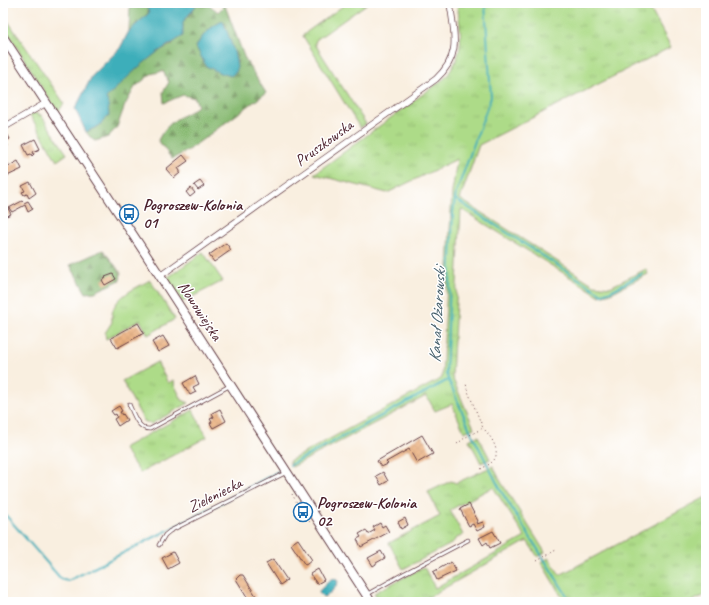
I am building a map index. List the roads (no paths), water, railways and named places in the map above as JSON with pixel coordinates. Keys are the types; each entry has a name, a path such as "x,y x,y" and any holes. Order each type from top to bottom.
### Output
{"street":[{"name":"Pruszkowska","path":"160,276 444,72 453,55 455,44 450,3"},
{"name":"Nowowiejska","path":"3,37 371,602"},
{"path":"3,128 46,103"}],"lane":[{"path":"129,404 141,427 146,429 231,385"},
{"name":"Zieleniecka","path":"160,545 165,535 170,531 287,472"},
{"path":"366,594 468,540"}],"water":[{"path":"148,3 198,3 183,22 183,36 144,63 106,98 108,102 109,115 99,126 86,132 75,109 92,76 120,48 129,31 149,13 146,5"},
{"path":"223,21 237,66 237,71 231,76 220,73 206,66 196,47 207,31"},
{"path":"332,578 338,582 334,589 323,597 319,591"}],"waterway":[{"name":"Kanał Ożarowski","path":"485,3 491,97 456,193 453,212 446,374 470,430 501,491 571,602"},
{"path":"455,199 602,294 611,291 642,274"},
{"path":"290,465 448,380"},
{"path":"3,512 61,579 68,581 198,515 279,471"}],"place":[{"name":"Pogroszew-Kolonia 01","path":"129,214"},
{"name":"Pogroszew-Kolonia 02","path":"303,512"}]}
